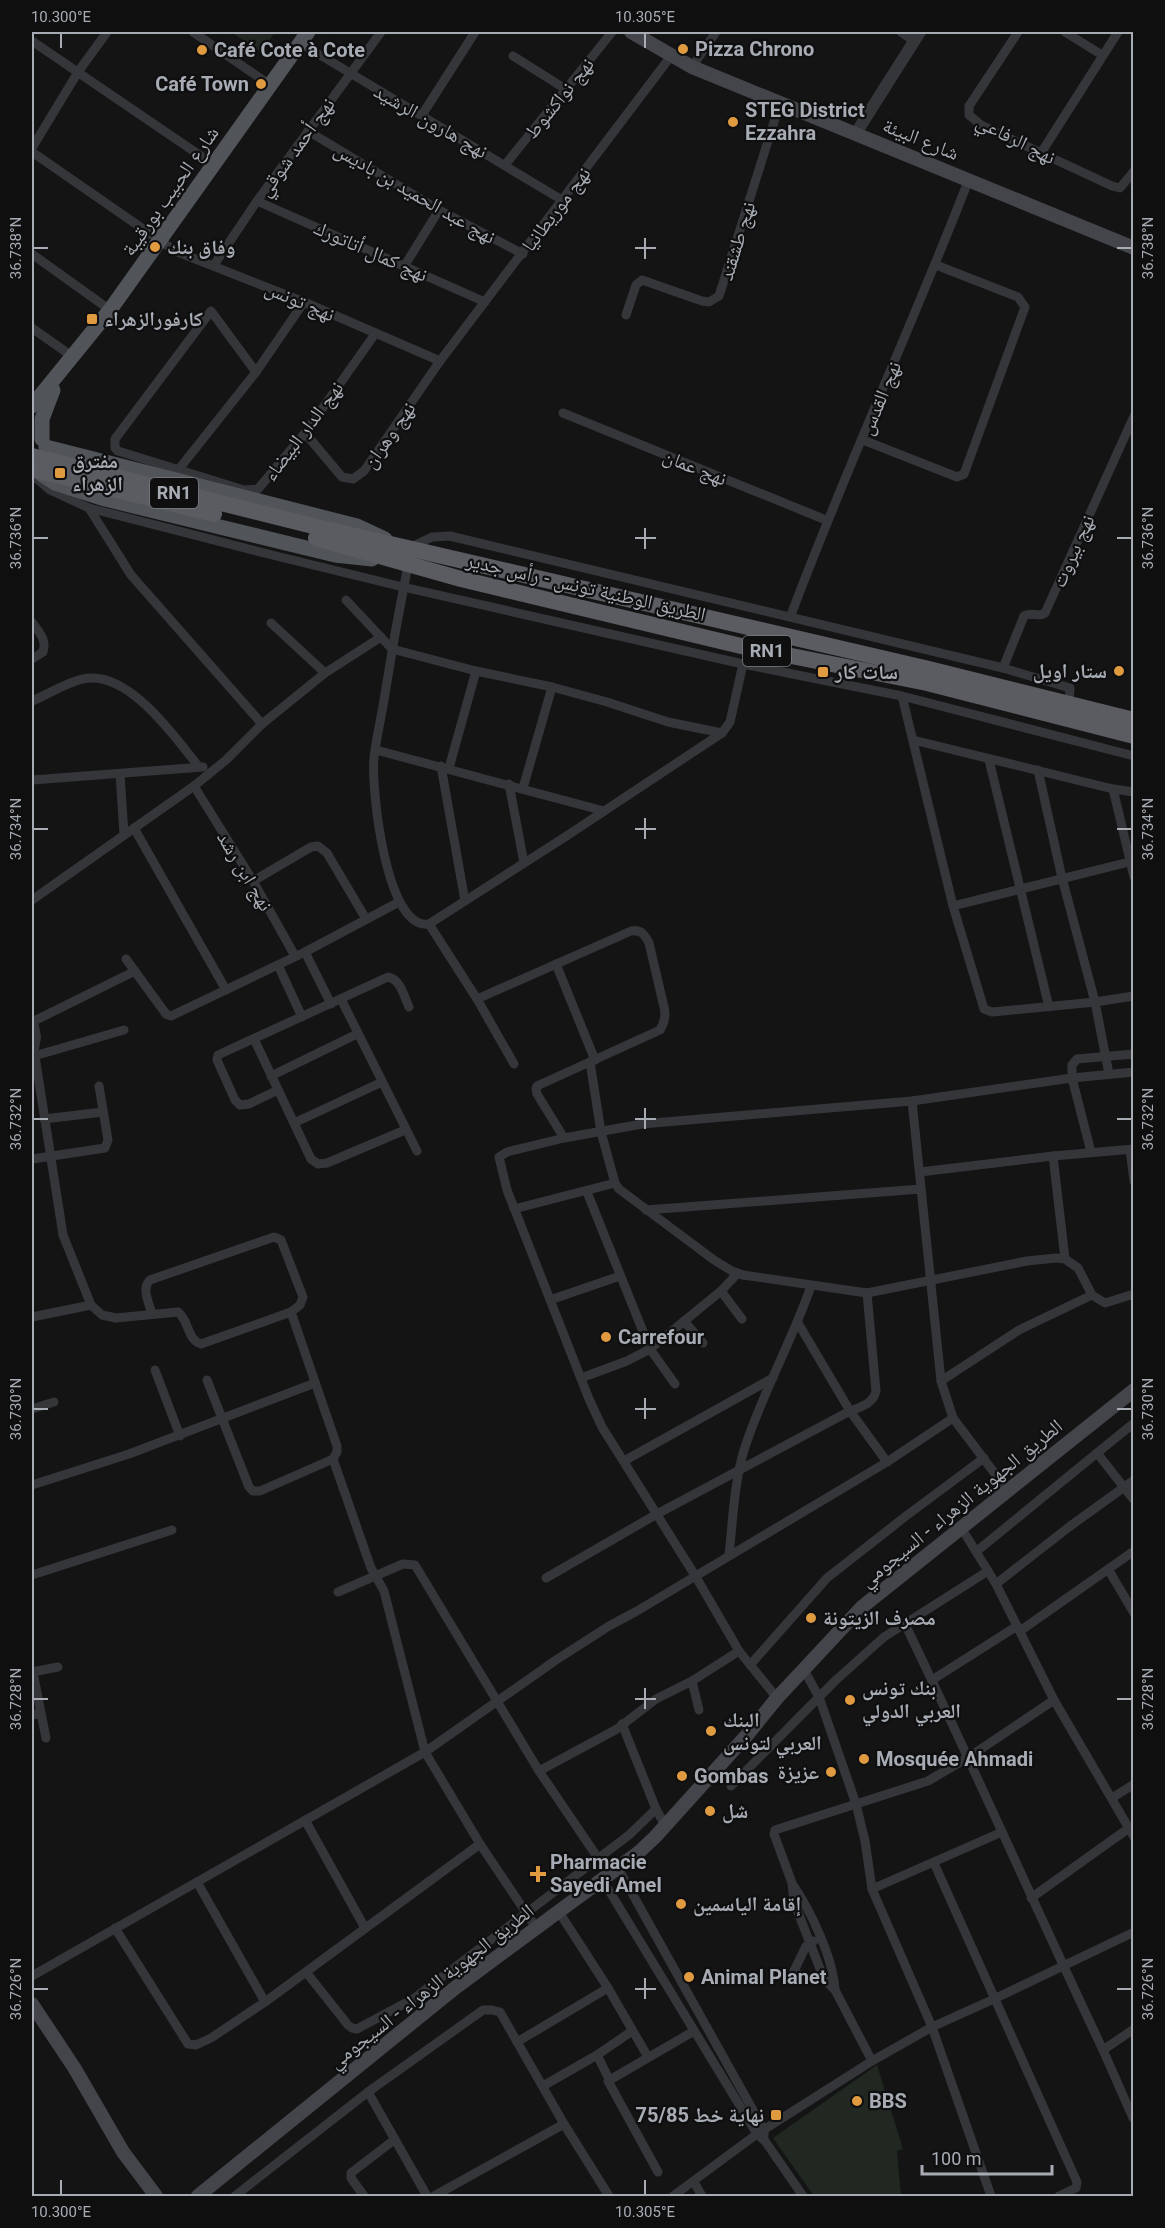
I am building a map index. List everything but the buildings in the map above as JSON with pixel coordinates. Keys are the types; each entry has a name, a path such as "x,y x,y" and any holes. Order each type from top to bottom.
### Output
{"highway":[{"name":"الطريق الوطنية تونس - رأس جدير","path":"38,443 317,533 730,643 927,683 1134,736"},
{"name":"الطريق الوطنية تونس - رأس جدير","path":"34,474 317,533"},
{"name":"الطريق الوطنية تونس - رأس جدير","path":"404,556 929,669 1134,720"}],"main road":[{"name":"شارع البيئة","path":"631,32 692,67 1134,248"},
{"name":"شارع الحبيب بورقيبة","path":"32,404 74,357 162,240 304,37"},
{"path":"62,371 45,407 42,419 38,443 46,461 34,474 105,499 335,555 404,556"},
{"path":"38,443 357,526 404,556"},
{"name":"الطريق الجهوية الزهراء - السيجومي","path":"198,2196 455,1988 618,1868 655,1837 747,1735 777,1698 862,1607 1134,1390"},
{"path":"32,2004 75,2069 123,2152 156,2196"}],"street":[{"path":"32,150 78,72 106,32"},
{"path":"193,32 270,85"},
{"name":"نهج أحمد شوقي","path":"214,265 257,201 381,32"},
{"path":"422,115 475,32"},
{"name":"نهج نواكشوط","path":"505,165 612,32"},
{"path":"692,67 716,32"},
{"path":"856,133 917,36 901,32"},
{"name":"نهج الرفاعي","path":"1018,32 969,106 969,115 981,125 1112,186 1120,188 1134,171"},
{"path":"1065,32 1102,55"},
{"path":"1041,153 1118,32"},
{"name":"نهج هارون الرشيد","path":"304,37 349,74 422,115 562,200"},
{"path":"32,41 214,165"},
{"path":"513,56 567,90"},
{"name":"نهج موريطانيا","path":"440,361 523,255 671,56"},
{"name":"نهج طشقند","path":"626,315 636,285 642,280 702,301 710,302 719,296 780,103"},
{"name":"نهج عبد الحميد بن باديس","path":"308,131 439,210 523,255"},
{"name":"نهج تونس","path":"32,150 175,251 304,302 440,361"},
{"name":"نهج القدس","path":"791,615 826,520 863,440 969,179"},
{"name":"نهج كمال أتاتورك","path":"257,201 485,302"},
{"path":"405,265 439,210"},
{"path":"32,254 110,310"},
{"path":"863,440 957,477 964,474 1025,307 1018,297 936,265"},
{"path":"179,469 256,372 304,302"},
{"name":"نهج الدار البيضاء","path":"256,372 211,311 115,439 114,444 118,452 244,490 254,490 262,486 305,433 375,334"},
{"path":"32,328 74,357"},
{"name":"نهج وهران","path":"305,433 342,477 357,477 364,471 440,361"},
{"name":"نهج عمان","path":"563,413 826,520"},
{"name":"نهج بيروت","path":"1003,668 1024,616 1028,613 1045,614 1134,416"},
{"path":"34,474 50,490 89,508 403,587 743,664 902,696 1134,756"},
{"path":"89,508 131,575 262,724"},
{"path":"743,664 730,722 722,733 429,924 422,925 416,922 399,902 390,880 380,828 375,787 376,750 403,587 404,556 432,537 450,536 791,615 1003,668 1070,688 1070,705"},
{"path":"346,600 392,649 476,671 552,687 668,722 722,733"},
{"path":"32,622 45,644 43,652 32,659"},
{"path":"271,623 325,673"},
{"path":"32,900 194,786 262,724 325,673 381,637"},
{"path":"465,901 445,767 476,671"},
{"path":"32,701 83,679 102,680 120,686 150,707 199,767"},
{"path":"523,788 552,687"},
{"path":"902,696 953,906 984,1009 992,1012 1134,996"},
{"path":"913,740 1113,789 1134,792"},
{"path":"376,750 604,811"},
{"path":"989,759 1049,1007"},
{"path":"32,780 218,766"},
{"path":"1038,770 1062,878 1095,1002 1109,1074"},
{"path":"120,774 124,834"},
{"path":"508,784 524,864"},
{"name":"نهج ابن رشد","path":"194,786 253,881 295,956"},
{"path":"1113,789 1134,877"},
{"path":"134,828 226,990"},
{"path":"253,881 311,847 321,847 327,853 366,919"},
{"path":"953,906 1130,862"},
{"path":"126,959 168,1016 174,1015 305,952 399,902"},
{"path":"429,924 477,999 514,1064"},
{"path":"477,999 631,931 642,933 648,943 665,1012 663,1025 660,1030 540,1084 536,1089 564,1138"},
{"path":"305,952 330,1004"},
{"path":"556,964 592,1061 601,1132 615,1183 625,1195 737,1274 867,1293 1027,1261 1065,1259 1078,1268 1092,1295 1105,1303 1134,1294"},
{"path":"278,965 302,1017"},
{"path":"135,971 32,1022 35,1037 33,1054 63,1235 91,1305 102,1315 116,1318 152,1314 170,1311 181,1314 194,1340 201,1344 291,1311 302,1303 302,1294 281,1240 274,1237 150,1280 145,1289 152,1314"},
{"path":"278,1090 243,1106 236,1100 221,1070 217,1060 220,1053 390,977 398,984 409,1006"},
{"path":"340,999 417,1151"},
{"path":"33,1054 124,1030"},
{"path":"271,1076 357,1034"},
{"path":"254,1039 311,1159 318,1164 327,1163 405,1130"},
{"path":"1091,1152 1072,1078 1072,1065 1077,1059 1134,1054"},
{"path":"777,1698 739,1652 696,1577 595,1413 514,1209 499,1164 500,1156 507,1152 564,1138 642,1124 912,1101 1072,1078 1134,1072"},
{"path":"294,1123 382,1082"},
{"path":"32,1159 105,1148 108,1140 99,1086"},
{"path":"912,1101 941,1381 953,1418 1008,1491"},
{"path":"44,1119 103,1112"},
{"path":"920,1172 1132,1149 1134,1181"},
{"path":"1053,1156 1065,1259"},
{"path":"514,1209 615,1183"},
{"path":"646,1210 921,1189"},
{"path":"587,1192 650,1348 675,1384"},
{"path":"581,1378 627,1361 650,1348 721,1291 737,1274"},
{"path":"550,1300 620,1276"},
{"path":"729,1555 740,1469 745,1448 798,1323 811,1286"},
{"path":"721,1291 742,1319"},
{"path":"546,1578 740,1469 850,1411 868,1404 876,1391 867,1293"},
{"path":"941,1381 1019,1330 1092,1295"},
{"path":"32,1317 91,1305"},
{"path":"207,1380 249,1487 253,1491 260,1491 333,1459 337,1446 291,1311"},
{"path":"684,1321 703,1343"},
{"path":"798,1323 850,1411 887,1462"},
{"path":"155,1370 180,1436"},
{"path":"624,1461 773,1378"},
{"path":"32,1485 180,1436 315,1383"},
{"path":"32,1409 54,1402"},
{"path":"32,1976 425,1752 556,1660 609,1626 696,1577 729,1555 887,1462 953,1418"},
{"path":"977,1551 1134,1423"},
{"path":"1097,1453 1134,1500"},
{"path":"750,1665 827,1578 984,1458"},
{"path":"333,1459 386,1600 425,1752 480,1844 537,1929"},
{"path":"996,1584 1134,1480"},
{"path":"962,1529 996,1584 1054,1700 1131,1833 1031,1898"},
{"path":"32,1575 172,1530"},
{"path":"932,1680 1019,1628 1134,1551"},
{"path":"338,1592 404,1564 410,1563 416,1566 539,1772 598,1858"},
{"path":"1108,1569 1134,1613"},
{"path":"731,1786 869,1649 988,1570"},
{"path":"905,1624 969,1757 1031,1898 1133,2118"},
{"path":"539,1772 622,1724 656,1699 692,1681 739,1652"},
{"path":"46,1738 36,1714 32,1672 58,1667"},
{"path":"804,1670 819,1697 856,1804 865,1841 872,1889 932,2027 991,2196"},
{"path":"692,1681 699,1710"},
{"path":"835,1990 834,1975 802,1899 792,1883 774,1834 775,1830 928,1781 969,1757 1054,1700"},
{"path":"622,1724 656,1809 665,1825"},
{"path":"1112,1798 1134,1784"},
{"path":"306,1972 348,2025 357,2029 413,1999 629,1835 656,1809"},
{"path":"305,1820 365,1928"},
{"path":"872,1889 1002,1832"},
{"path":"115,1928 188,2044 196,2045 211,2038 265,2002 480,1844"},
{"path":"934,1863 1078,2184 1076,2188 1059,2196"},
{"path":"618,1868 762,2135"},
{"path":"602,1879 694,2031 803,2196"},
{"path":"197,1882 265,2002"},
{"path":"792,1883 794,1902 824,1979 835,1990 872,2061"},
{"path":"559,1912 608,1988 648,2057"},
{"path":"673,2196 872,2061 932,2027 1134,1932"},
{"path":"819,1938 810,1943 799,1956 794,1971 803,1977 824,1979"},
{"path":"517,2042 608,1988"},
{"path":"235,2196 368,2092 483,2010 500,2013 564,2124 609,2196"},
{"path":"1103,2050 1134,2029"},
{"path":"543,2086 597,2055 632,2031"},
{"path":"609,2079 694,2031"},
{"path":"597,2055 609,2079 608,2083 658,2172"},
{"path":"368,2092 427,2196"},
{"path":"434,2196 564,2124"},
{"path":"364,2196 351,2178 351,2173 394,2140"},
{"path":"694,2182 702,2196"}],"shaded area":[{"path":"231,32 275,32 261,52"},
{"name":"BBS","path":"877,2065 903,2149 897,2151 901,2196 814,2196 773,2138"}],"place":[{"name":"Pizza Chrono","path":"683,49"},
{"name":"Café Cote à Cote","path":"202,50"},
{"name":"Café Town","path":"261,84"},
{"name":"STEG District Ezzahra","path":"733,122"},
{"name":"وفاق بنك","path":"155,247"},
{"name":"كارفورالزهراء","path":"92,319"},
{"name":"مفترق الزهراء","path":"60,473"},
{"name":"ستار اويل","path":"1119,671"},
{"name":"سات كار","path":"823,672"},
{"name":"Carrefour","path":"606,1337"},
{"name":"مصرف الزيتونة","path":"811,1618"},
{"name":"بنك تونس العربي الدولي","path":"850,1700"},
{"name":"البنك العربي لتونس","path":"711,1731"},
{"name":"Mosquée Ahmadi","path":"864,1759"},
{"name":"عزيزة","path":"831,1772"},
{"name":"Gombas","path":"682,1776"},
{"name":"شل","path":"710,1811"},
{"name":"Pharmacie Sayedi Amel","path":"538,1874"},
{"name":"إقامة الياسمين","path":"681,1904"},
{"name":"Animal Planet","path":"689,1977"},
{"name":"BBS","path":"857,2101"},
{"name":"نهاية خط 75/85","path":"776,2115"}]}
